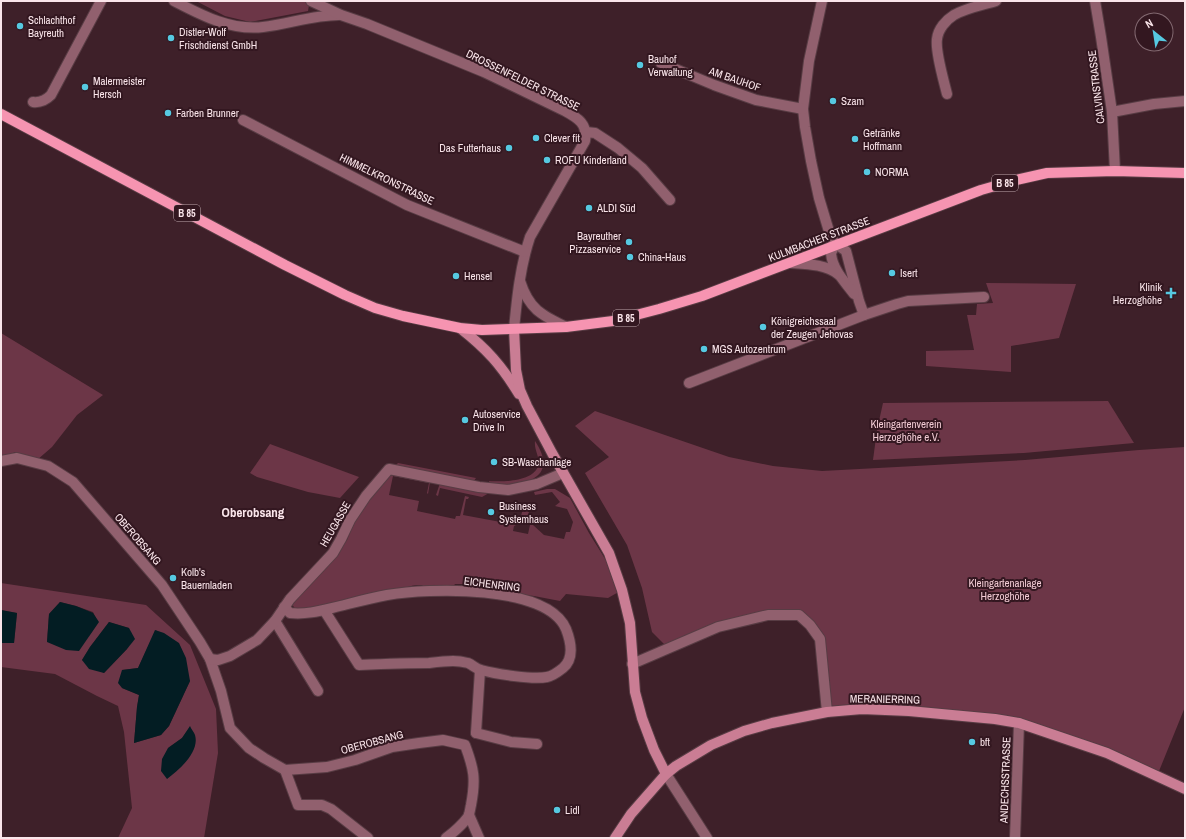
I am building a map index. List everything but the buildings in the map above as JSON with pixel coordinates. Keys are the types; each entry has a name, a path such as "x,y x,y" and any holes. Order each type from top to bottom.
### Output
{"main road":[{"name":"B 85","path":"1,114 278,262 345,295 375,308 403,316 460,328"},
{"name":"KULMBACHER STRASSE","path":"460,328 482,330 566,327 613,321 659,309 702,296 981,190 1047,173 1115,171 1185,173"}],"street":[{"path":"33,102 43,101 51,95 101,1"},
{"name":"DROSSENFELDER STRASSE","path":"174,1 206,17 243,27 262,27 317,16 341,15"},
{"name":"DROSSENFELDER STRASSE","path":"311,1 341,15 367,24 490,75 575,117 582,123 586,132"},
{"path":"822,1 809,61 803,109 805,127 818,192 828,228 835,245 846,251 864,315"},
{"path":"947,94 937,47 937,37 941,28 954,15 996,1"},
{"name":"CALVINSTRASSE","path":"1095,1 1112,112 1115,171"},
{"name":"AM BAUHOF","path":"661,63 756,100 803,109"},
{"path":"1112,112 1183,101"},
{"name":"HIMMELKRONSTRASSE","path":"243,120 407,205 525,252"},
{"path":"527,406 520,390 516,370 514,329 525,252 530,237 585,141 586,132 601,136 618,148 642,168 670,200"},
{"path":"835,245 831,256 835,266 859,301"},
{"path":"790,263 807,264 826,268 834,271 842,277"},
{"path":"520,279 525,296 532,307 552,321 566,327"},
{"path":"689,383 864,315 897,304 908,301 984,297"},
{"path":"460,328 490,354 507,375 527,406 563,473 609,553 622,590 630,622 635,692 642,718 654,750 666,774 707,838"},
{"name":"OBEROBSANG","path":"1,461 17,458 48,466 73,482 162,585 210,659 222,691 230,728 248,748 285,770 327,767 356,760 392,748 419,742 444,740 465,744"},
{"name":"HEUGASSE","path":"284,607 333,554 350,520 366,496 389,469 479,487 508,490 537,484 563,473"},
{"name":"EICHENRING","path":"284,607 290,613 301,614 324,610 369,598 413,591 478,592 508,596 538,604 558,617 565,626 571,641 571,653 566,665 557,672 547,677 530,678 480,670 469,663 453,661 359,665 324,610"},
{"path":"210,659 218,660 230,656 257,640 284,607"},
{"path":"632,664 718,627 768,615 799,615 810,625 820,639 827,712"},
{"path":"274,621 318,691"},
{"path":"446,838 456,830 469,815 474,792 474,777 471,760 465,744 476,733 480,670"},
{"name":"MERANIERRING","path":"615,838 631,814 666,774 710,745 744,731 772,723 827,712 862,709 909,711 995,718 1019,723 1107,753 1185,789"},
{"name":"ANDECHSSTRASSE","path":"1015,838 1019,723"},
{"path":"476,733 511,742 537,744"},
{"path":"285,770 298,805 322,806 331,809 368,838"},
{"path":"469,815 479,838"}],"green space":[{"path":"196,1 305,1 309,5 308,11 250,22 225,16"},
{"path":"986,283 1076,284 1059,338 1011,346 1011,372 926,366 926,351 974,350 967,315 976,315 977,304 993,303"},
{"path":"1,333 103,395 77,415 52,447 37,460 15,452 1,459"},
{"name":"Kleingartenverein Herzoghöhe e.V.","path":"1108,401 1134,443 1024,453 873,460 877,430 883,403"},
{"name":"Kleingartenanlage Herzoghöhe","path":"595,411 729,457 773,466 822,471 1025,460 1185,447 1185,707 1157,776 995,719 827,712 820,639 799,615 768,615 669,649 652,632 642,588 627,545 585,473 609,457 575,426"},
{"path":"535,441 542,454 543,465 540,473 534,478 525,482 490,485 489,481 518,480 532,474 537,469 539,463"},
{"path":"270,444 359,477 340,498 308,492 257,477 250,473"},
{"path":"398,463 476,478 473,482 395,466"},
{"path":"389,474 430,482 428,494 429,483 393,476 389,495 419,501 417,511 455,519 456,516 460,516 465,496 469,497 466,499 463,515 516,525 514,526 513,531 528,534 530,525 520,522 522,512 528,510 533,525 544,535 564,539 566,532 570,532 573,522 567,509 555,506 560,502 552,492 535,495 534,492 555,489 570,498 622,590 608,598 566,594 560,601 534,596 474,589 469,584 455,584 452,588 426,589 422,585 417,585 410,586 404,590 325,606 296,610 291,603 347,540 363,503"},
{"path":"440,483 489,493 482,497 440,488 438,496 436,495"},
{"path":"1,583 146,605 190,645 216,709 218,753 204,838 118,838 132,808 124,732 118,706 55,674 1,667 1,643 14,643 17,613 1,610","holes":["60,602 93,612 98,622 91,633 47,642 49,614","109,622 129,628 127,649 104,673 82,660","156,630 190,681 169,726 161,735 134,743 139,695 122,688 122,670 138,668","190,727 167,779 168,748 182,738"]}],"water":[{"path":"60,602 76,606 93,613 99,622 79,651 66,650 47,642 49,614"},
{"path":"1,610 17,613 14,643 1,643"},
{"path":"109,622 129,628 135,639 104,673 89,669 82,660"},
{"path":"155,630 164,633 179,643 186,658 190,681 169,726 161,735 134,743 139,695 122,688 118,683 122,670 138,668"},
{"path":"190,726 195,735 196,741 192,754 177,771 167,779 161,771 162,759 168,748 182,738"}],"place":[{"name":"Schlachthof Bayreuth","path":"20,26"},
{"name":"Distler-Wolf Frischdienst GmbH","path":"171,38"},
{"name":"Bauhof Verwaltung","path":"640,65"},
{"name":"Malermeister Hersch","path":"85,87"},
{"name":"Szam","path":"833,101"},
{"name":"Farben Brunner","path":"168,113"},
{"name":"Clever fit","path":"536,138"},
{"name":"Getränke Hoffmann","path":"855,139"},
{"name":"Das Futterhaus","path":"509,148"},
{"name":"ROFU Kinderland","path":"547,160"},
{"name":"NORMA","path":"867,172"},
{"name":"ALDI Süd","path":"589,208"},
{"name":"Bayreuther Pizzaservice","path":"629,242"},
{"name":"China-Haus","path":"630,257"},
{"name":"Isert","path":"892,273"},
{"name":"Hensel","path":"456,276"},
{"name":"Klinik Herzoghöhe","path":"1171,293"},
{"name":"Königreichssaal der Zeugen Jehovas","path":"763,327"},
{"name":"MGS Autozentrum","path":"704,349"},
{"name":"Autoservice Drive In","path":"465,420"},
{"name":"SB-Waschanlage","path":"494,462"},
{"name":"Business Systemhaus","path":"491,512"},
{"name":"Kolb's Bauernladen","path":"173,578"},
{"name":"bft","path":"972,742"},
{"name":"Lidl","path":"557,810"}],"district":[{"name":"Oberobsang","path":"253,512"}]}
